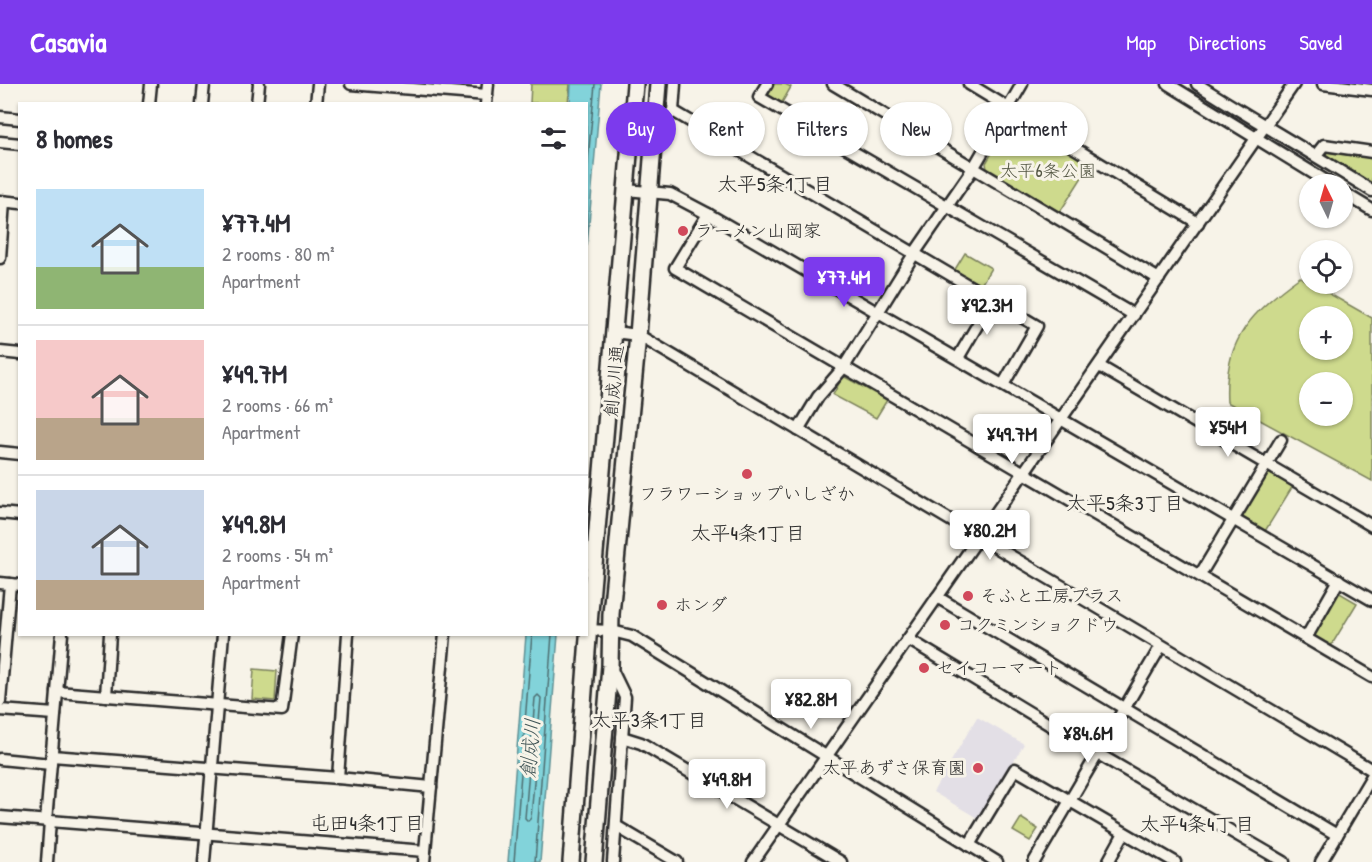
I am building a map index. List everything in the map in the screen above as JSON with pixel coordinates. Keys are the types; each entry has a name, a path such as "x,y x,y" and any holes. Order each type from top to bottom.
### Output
{"highway":[{"name":"創成川通","path":"588,630 635,84"},
{"name":"創成川通","path":"657,102 658,84"},
{"name":"創成川通","path":"594,862 610,666 611,614 653,156"},
{"name":"創成川通","path":"571,862 588,636"}],"street":[{"path":"150,102 151,84"},
{"path":"202,102 204,84"},
{"path":"257,102 259,84"},
{"path":"316,102 318,84"},
{"path":"351,84 487,94"},
{"path":"674,102 675,84"},
{"path":"766,84 759,97 1134,315"},
{"path":"832,84 1159,279"},
{"path":"969,84 1000,102"},
{"path":"1011,102 1022,84"},
{"path":"1168,84 1315,174"},
{"path":"1197,84 1372,191"},
{"path":"753,862 1294,84"},
{"path":"1323,84 1372,90"},
{"path":"676,113 1037,326 1003,385"},
{"path":"0,117 18,118"},
{"path":"0,142 18,144"},
{"path":"1316,155 1324,145 1372,152"},
{"path":"798,430 818,397 844,367 914,254 980,156"},
{"path":"1088,156 1198,223"},
{"path":"626,190 670,194 708,214 1372,600"},
{"path":"1353,199 1372,210"},
{"path":"0,258 2,202 18,203"},
{"path":"708,214 675,268 1372,677"},
{"path":"958,358 992,300"},
{"path":"614,332 638,335 1372,770"},
{"path":"0,352 18,354"},
{"path":"1099,366 1372,526"},
{"path":"1200,575 1281,440"},
{"path":"0,452 18,454"},
{"path":"0,513 18,515"},
{"path":"1306,638 1339,580"},
{"path":"0,701 10,584"},
{"path":"937,597 1337,835"},
{"path":"588,630 612,631 632,636 997,862"},
{"path":"47,862 51,760 62,636"},
{"path":"106,696 111,636"},
{"path":"204,862 223,636"},
{"path":"57,692 282,710 292,636"},
{"path":"338,778 348,636"},
{"path":"0,818 206,834 425,857 445,636"},
{"path":"908,639 1098,754 1284,862"},
{"path":"1034,862 1161,645"},
{"path":"610,666 625,697 613,862"},
{"path":"0,710 55,714"},
{"path":"622,737 641,743 842,862"},
{"path":"0,759 211,769 431,787"},
{"path":"969,845 1015,769 1175,862"},
{"path":"1321,862 1372,776"},
{"path":"616,825 677,862"},
{"path":"1108,862 1124,833"}],"shaded area":[{"name":"太平あずさ保育園","path":"977,717 1024,744 979,819 933,792"}],"green space":[{"path":"531,84 570,84 568,102 530,102"},
{"path":"769,84 785,84 791,87 782,102 777,102 777,104 762,96"},
{"path":"1327,152 1372,158 1372,184 1325,156"},
{"name":"太平6条公園","path":"990,156 1079,156 1091,163 1060,212 987,169 986,163"},
{"path":"965,253 991,268 981,285 954,271"},
{"path":"1299,278 1299,294 1330,294 1351,306 1299,306 1299,360 1353,360 1353,307 1372,318 1372,481 1227,402 1227,380 1236,344 1244,329 1268,302"},
{"path":"843,376 887,400 876,418 833,395"},
{"path":"1267,464 1296,481 1262,536 1233,519"},
{"path":"1338,592 1357,603 1331,646 1312,635"},
{"path":"254,669 277,671 275,701 252,699"},
{"path":"1021,818 1038,829 1030,841 1013,831"}],"water":[{"path":"571,84 601,84 588,234 588,102 570,102"},
{"name":"創成川","path":"526,636 558,636 540,862 508,862"}],"place":[{"name":"ラーメン山岡家","path":"683,231"},
{"name":"フラワーショップいしざか","path":"747,474"},
{"name":"そふと工房プラス","path":"968,596"},
{"name":"ホンダ","path":"662,605"},
{"name":"コクミンショクドウ","path":"945,625"},
{"name":"セイコーマート","path":"924,668"},
{"name":"太平あずさ保育園","path":"978,768"}],"district":[{"name":"太平5条1丁目","path":"775,184"},
{"name":"太平5条3丁目","path":"1125,503"},
{"name":"太平4条1丁目","path":"748,533"},
{"name":"太平3条1丁目","path":"649,720"},
{"name":"屯田4条1丁目","path":"367,823"},
{"name":"太平4条4丁目","path":"1197,824"}]}
